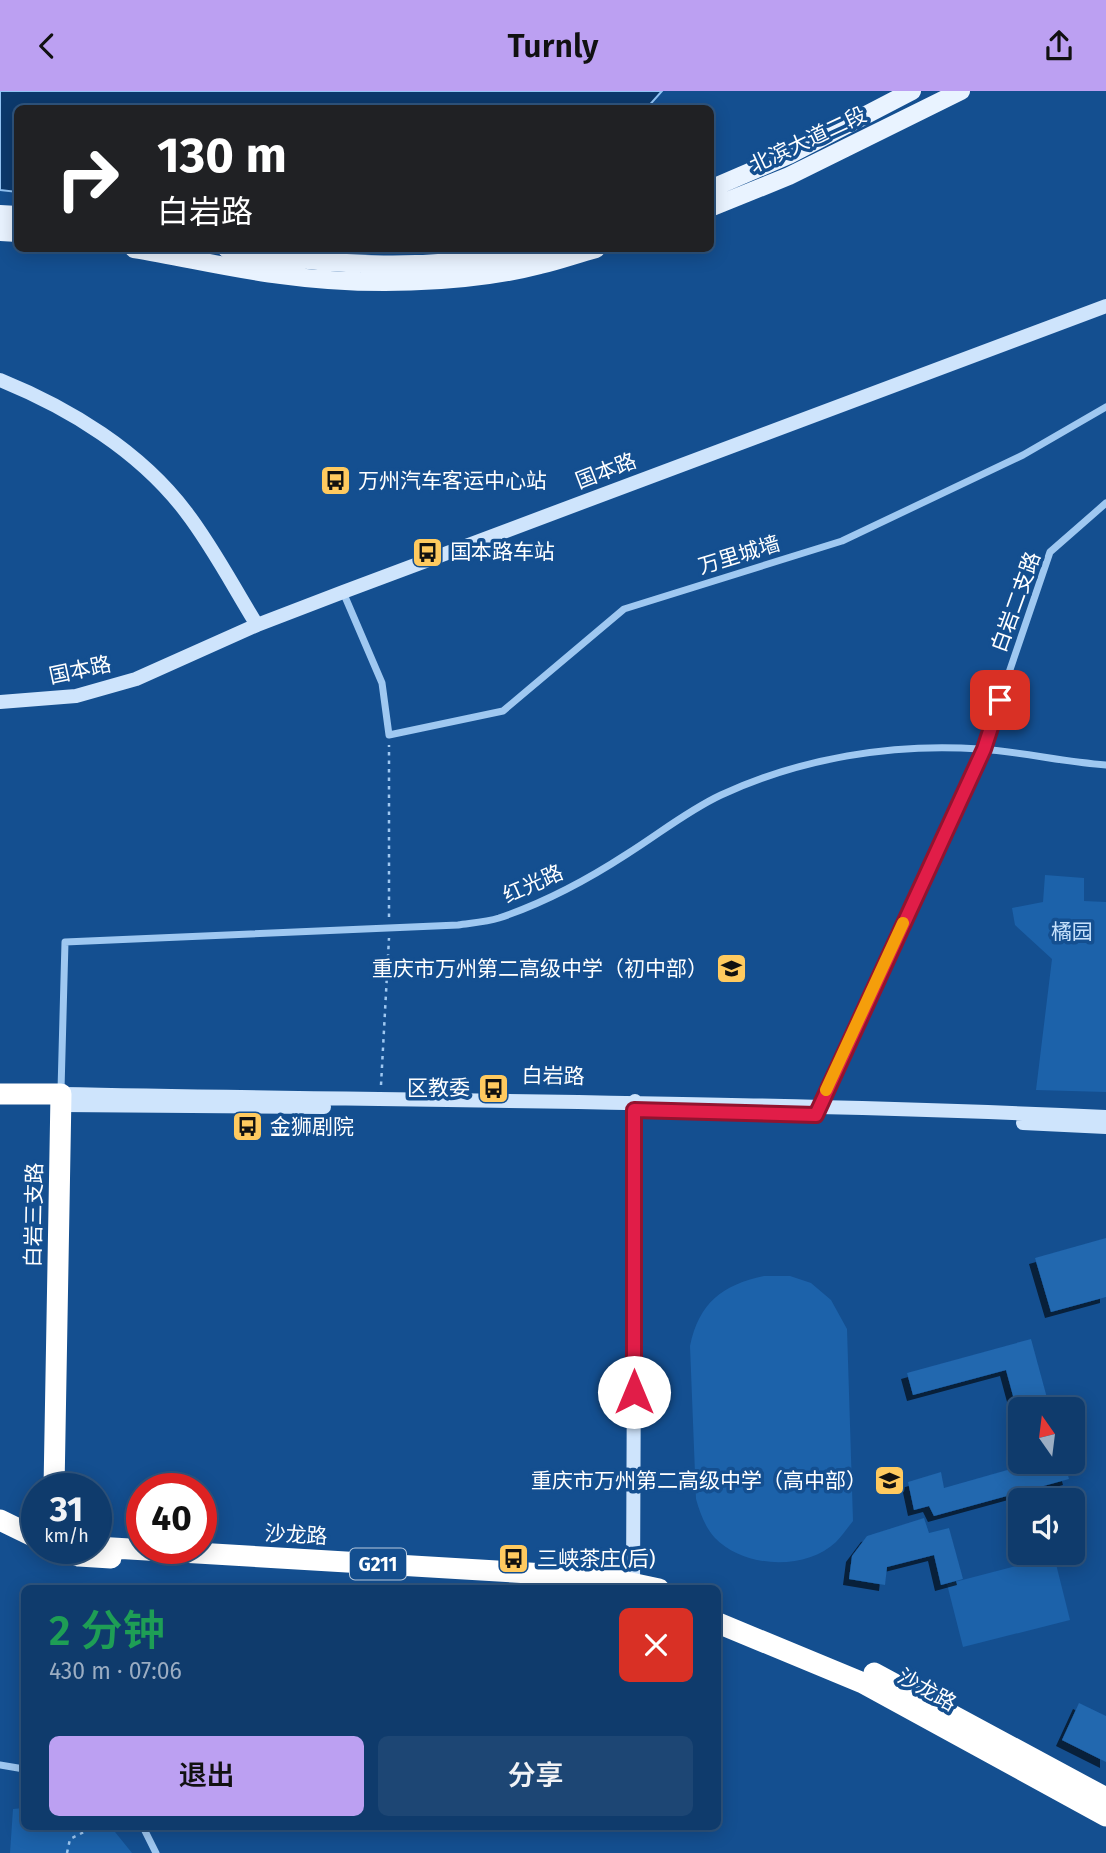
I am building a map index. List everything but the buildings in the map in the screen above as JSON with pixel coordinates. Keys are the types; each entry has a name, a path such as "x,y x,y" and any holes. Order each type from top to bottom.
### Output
{"highway":[{"name":"白岩路","path":"0,1094 61,1099"},
{"name":"白岩三支路","path":"54,1473 61,1099"},
{"path":"0,1520 21,1530"},
{"name":"沙龙路","path":"112,1548 580,1576 628,1585"},
{"name":"沙龙路","path":"112,1558 529,1585"},
{"name":"沙龙路","path":"721,1610 788,1635 900,1686 1106,1798"},
{"name":"沙龙路","path":"721,1624 863,1683 1106,1816"}],"main road":[{"name":"北滨大道二段","path":"714,187 789,155 912,91"},
{"name":"北滨大道二段","path":"714,206 789,176 961,91"},
{"path":"151,252 281,275 398,281 485,275 538,266 586,252"},
{"path":"244,252 289,260 404,266 470,261 522,252"}],"street":[{"name":"国本路","path":"0,702 76,696 136,679 257,625 343,591 1106,306"},
{"path":"0,380 29,392 98,432 158,481 186,512 257,625"},
{"name":"万里城墙","path":"389,735 503,711 624,609 842,541 1023,455 1106,407"},
{"name":"白岩二支路","path":"817,1111 984,749 1051,552 1106,503"},
{"path":"343,591 382,683 389,735"},
{"name":"红光路","path":"65,941 457,925 497,919 583,881 690,811 723,795 792,768 842,757 942,747 984,749 1106,765"},
{"name":"白岩三支路","path":"61,1099 65,941"},
{"name":"白岩路","path":"61,1099 634,1106 1106,1117"},
{"path":"633,1585 634,1106"},
{"name":"白岩路","path":"817,1111 1106,1127"},
{"path":"0,1765 21,1768"},
{"path":"144,1830 156,1853"}],"path":[{"path":"380,1086 389,928 389,735"},
{"path":"67,1853 70,1839 88,1830"}],"green space":[{"name":"橘园","path":"1045,875 1084,878 1084,901 1106,902 1106,1092 1036,1090 1052,959 1015,925 1012,908 1043,902"},
{"path":"764,1276 790,1276 811,1283 831,1300 847,1329 853,1521 836,1542 823,1551 792,1561 758,1560 727,1548 708,1529 696,1499 690,1346 694,1331 706,1307 715,1298 736,1285"},
{"path":"1020,1565 1056,1565 1070,1620 963,1647 947,1584"},
{"path":"21,1808 21,1830 113,1830 132,1853 10,1853 13,1809"}],"shaded area":[{"path":"0,91 662,91 650,105 14,105 14,192 0,190"}],"slow traffic":[{"path":"826,1090 903,923"}],"place":[{"name":"万州汽车客运中心站","path":"335,481"},
{"name":"国本路车站","path":"427,552"},
{"name":"重庆市万州第二高级中学（初中部）","path":"731,969"},
{"name":"区教委","path":"493,1088"},
{"name":"金狮剧院","path":"247,1127"},
{"name":"重庆市万州第二高级中学（高中部）","path":"890,1481"},
{"name":"三峡茶庄(后)","path":"514,1559"}],"route":[{"path":"634,1392 634,1110 816,1115 984,749 1000,700"}]}
